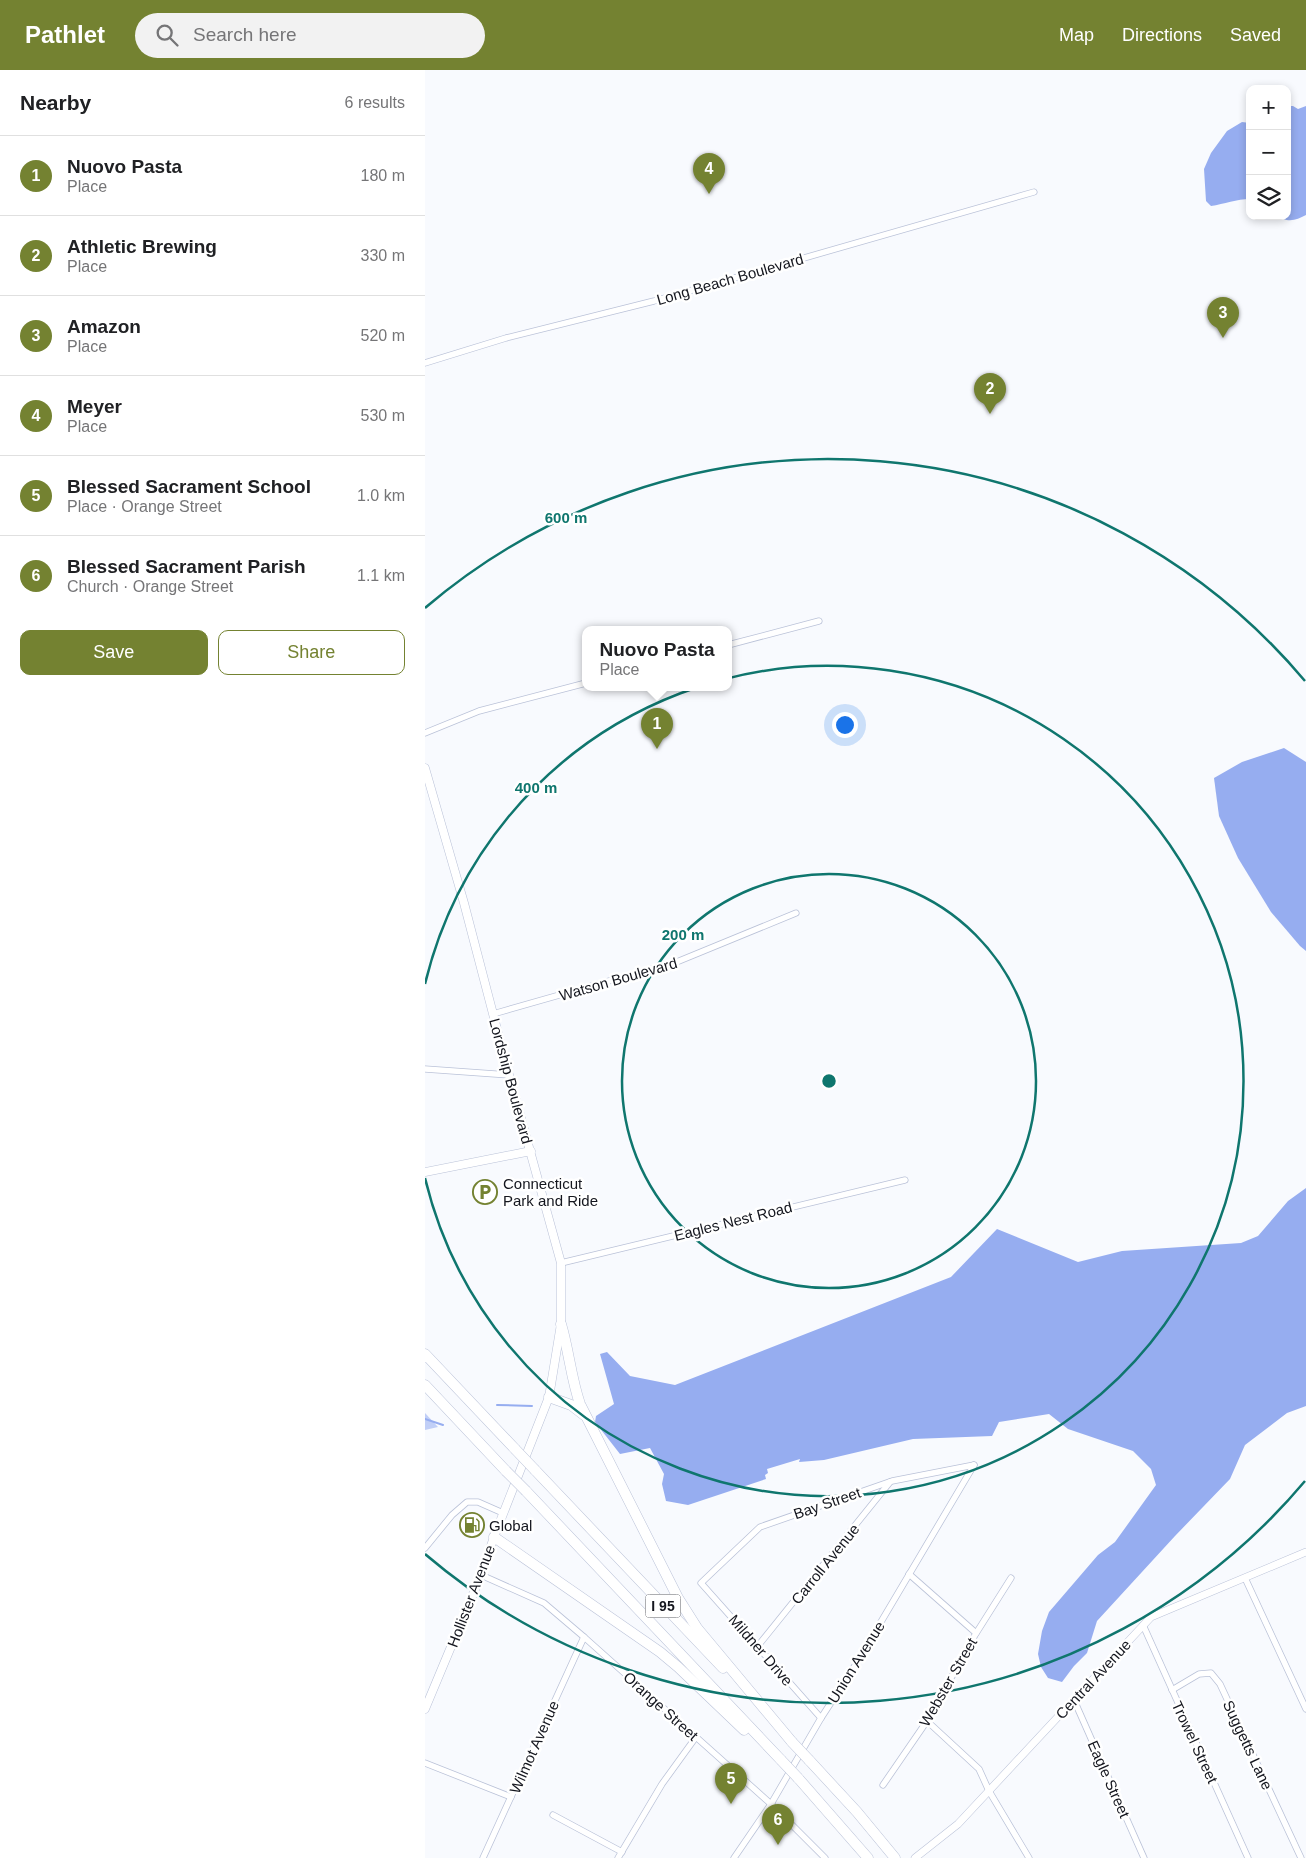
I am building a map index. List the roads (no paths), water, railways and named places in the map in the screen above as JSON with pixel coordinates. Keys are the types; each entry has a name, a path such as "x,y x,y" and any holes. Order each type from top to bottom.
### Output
{"highway":[{"path":"561,1324 569,1353 573,1380 587,1420 684,1609 697,1628 792,1742"},
{"name":"I 95","path":"425,1354 809,1760 857,1812 895,1858"},
{"name":"I 95","path":"425,1385 798,1778 868,1858"},
{"path":"549,1398 575,1407 587,1420"},
{"path":"494,1537 665,1656 734,1721 781,1760"}],"main road":[{"name":"Lordship Boulevard","path":"425,768 464,903 561,1263 561,1324 549,1398"},
{"path":"425,1172 531,1151"},
{"name":"Hollister Avenue","path":"425,1710 481,1575 503,1513 549,1398"}],"street":[{"name":"Long Beach Boulevard","path":"425,363 506,338 654,301 1034,192"},
{"path":"732,644 819,621"},
{"path":"425,733 479,711 582,684"},
{"name":"Watson Boulevard","path":"493,1014 679,962 796,913"},
{"path":"425,1069 509,1075"},
{"name":"Eagles Nest Road","path":"561,1263 905,1180"},
{"name":"Bay Street","path":"701,1582 760,1527 892,1481 974,1465"},
{"name":"Union Avenue","path":"734,1858 771,1804 974,1465"},
{"name":"Carroll Avenue","path":"757,1647 892,1481"},
{"path":"425,1548 452,1514 467,1502 478,1502 503,1513"},
{"name":"Central Avenue","path":"915,1858 958,1824 1151,1617 1306,1552"},
{"path":"909,1574 976,1633"},
{"name":"Orange Street","path":"481,1575 543,1603 584,1636 771,1804 825,1858"},
{"name":"Webster Street","path":"883,1785 927,1721 976,1633 1011,1578"},
{"path":"1245,1578 1306,1709"},
{"name":"Mildner Drive","path":"701,1582 821,1718"},
{"name":"Trowel Street","path":"1143,1626 1248,1858"},
{"name":"Wilmot Avenue","path":"483,1858 584,1636"},
{"name":"Suggetts Lane","path":"1172,1690 1199,1674 1211,1673 1215,1677 1224,1692 1301,1858"},
{"name":"Eagle Street","path":"1073,1700 1144,1858"},
{"path":"927,1721 979,1769 989,1791 1029,1858"},
{"path":"553,1815 620,1855 662,1784 696,1737"},
{"path":"425,1763 511,1797"}],"water":[{"path":"1291,106 1298,109 1306,106 1306,215 1292,220"},
{"path":"1242,122 1246,122 1246,200 1211,206 1206,201 1204,169 1211,153 1227,131"},
{"path":"1284,748 1306,762 1306,951 1271,912 1238,858 1219,816 1214,778 1242,762"},
{"path":"1306,1188 1306,1406 1287,1413 1245,1445 1230,1479 1097,1621 1087,1653 1062,1682 1048,1678 1041,1667 1038,1654 1042,1631 1049,1612 1098,1555 1115,1542 1156,1485 1151,1469 1133,1451 1068,1429 1049,1414 999,1422 992,1436 913,1439 824,1460 799,1462 800,1459 767,1469 766,1479 688,1505 666,1501 662,1484 664,1474 650,1448 620,1454 595,1422 596,1416 614,1404 600,1354 607,1352 630,1376 675,1385 951,1277 997,1229 1078,1262 1122,1251 1241,1243 1258,1236 1288,1201"}],"waterway":[{"path":"497,1405 532,1406"},
{"path":"425,1419 443,1425"}],"place":[{"name":"Meyer","path":"709,194"},
{"name":"Amazon","path":"1223,338"},
{"name":"Athletic Brewing","path":"990,414"},
{"name":"Nuovo Pasta","path":"657,749"},
{"name":"Connecticut Park and Ride","path":"485,1192"},
{"name":"Global","path":"472,1525"},
{"name":"Blessed Sacrament School","path":"731,1804"},
{"name":"Blessed Sacrament Parish","path":"778,1845"}]}
